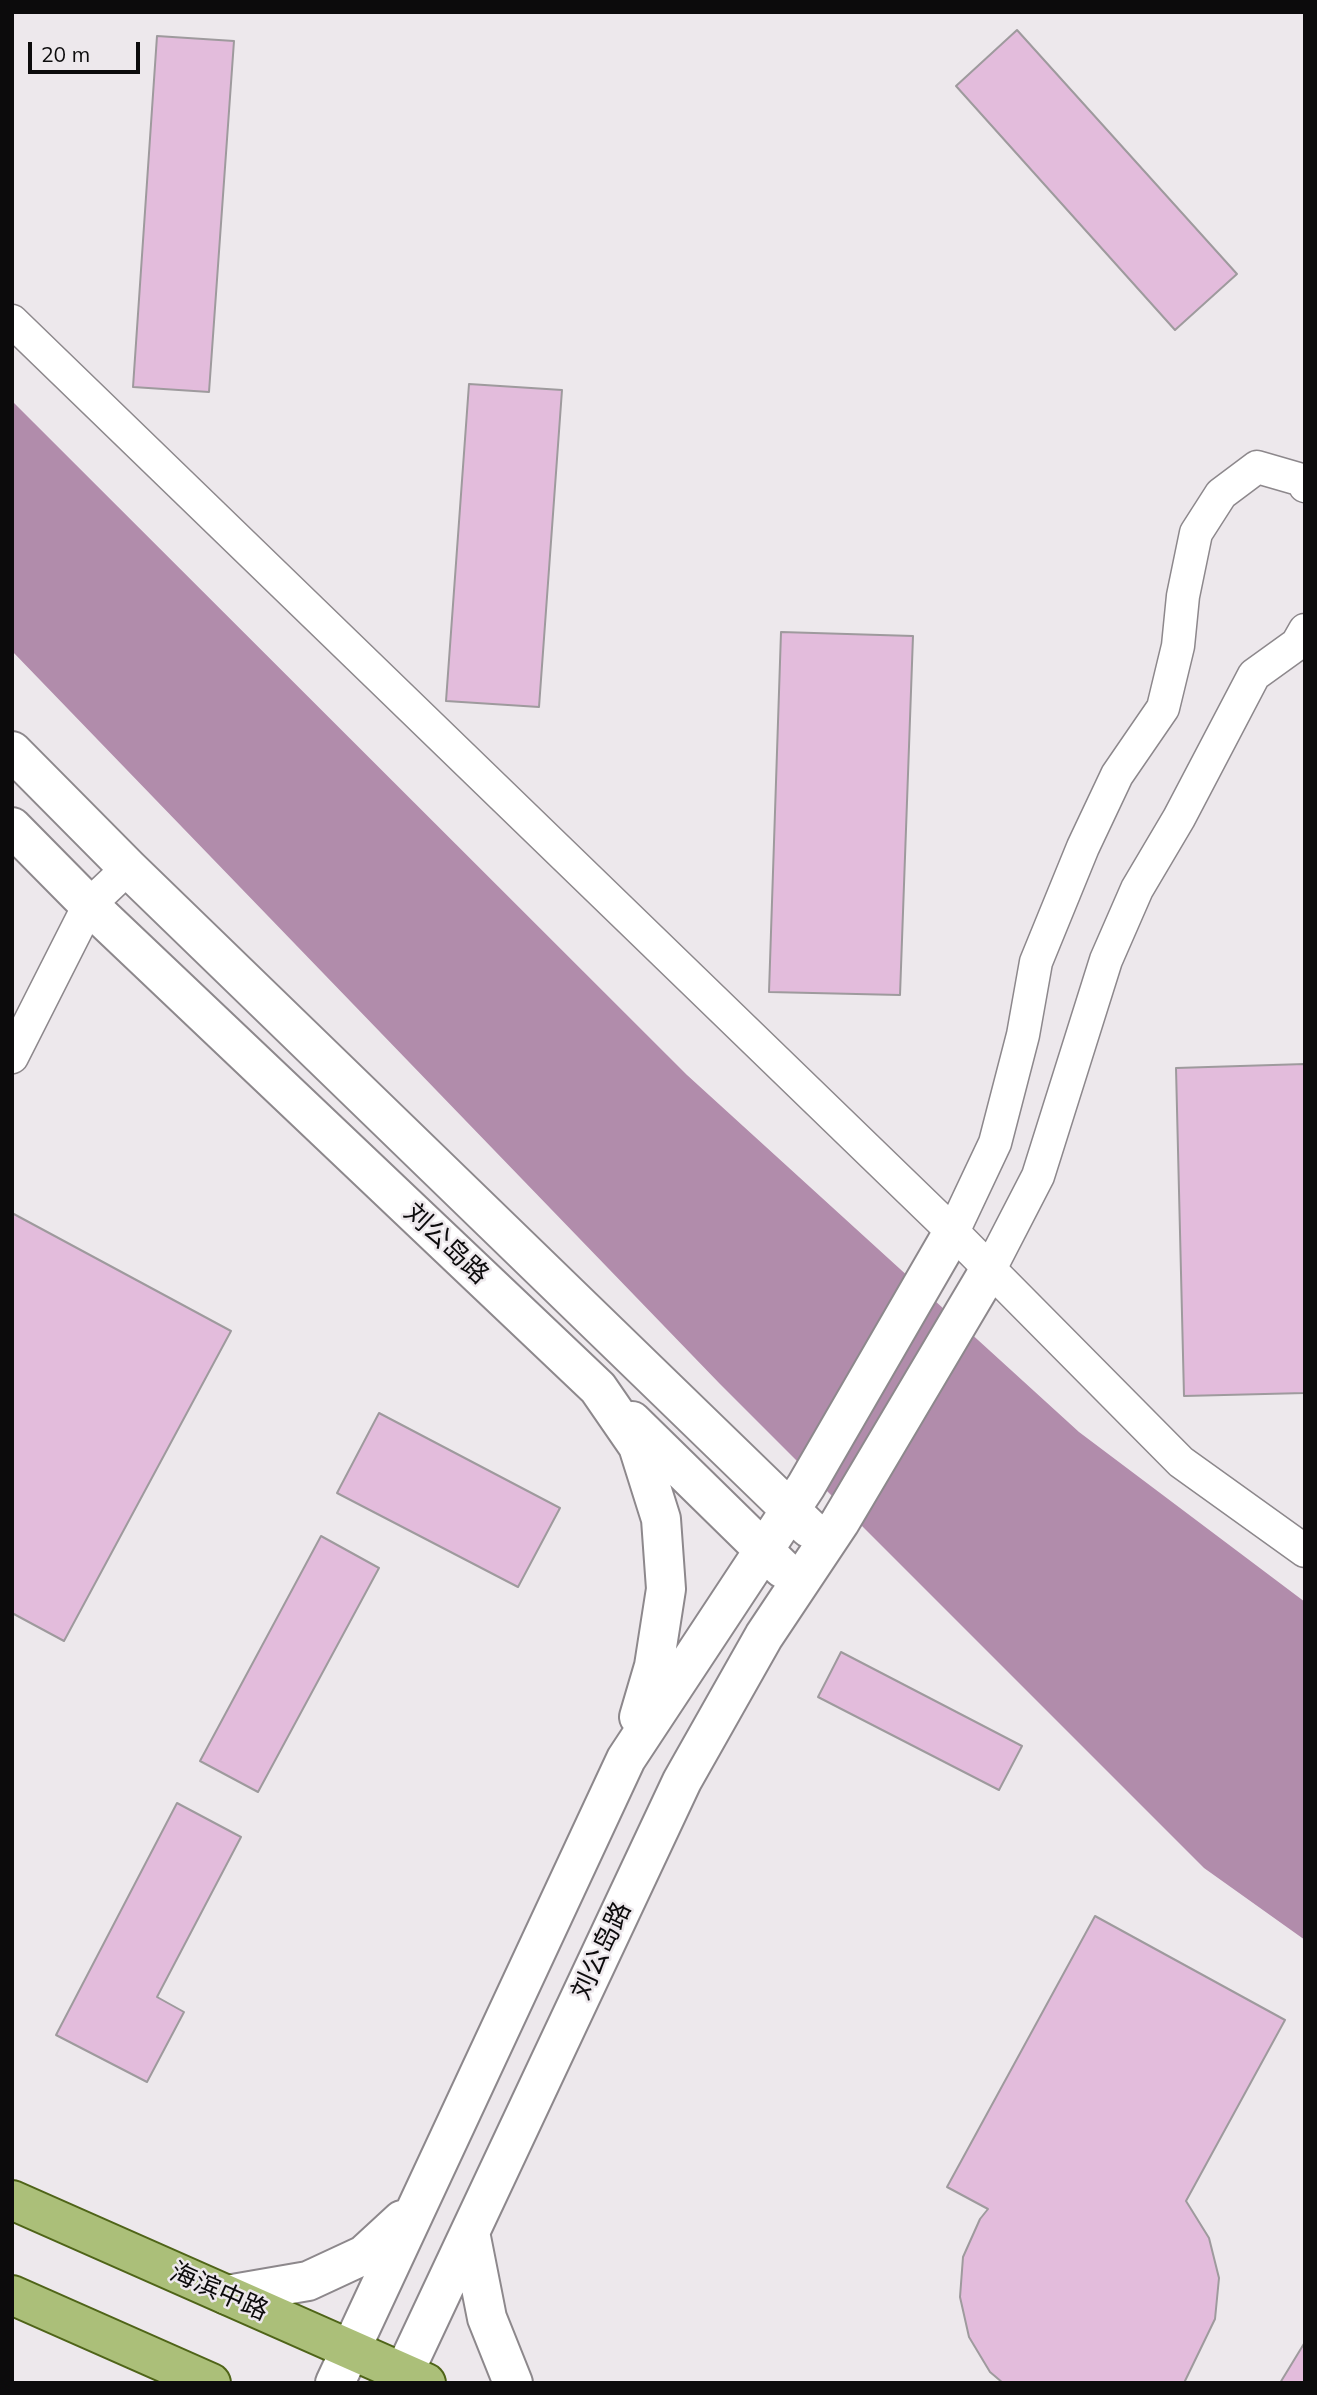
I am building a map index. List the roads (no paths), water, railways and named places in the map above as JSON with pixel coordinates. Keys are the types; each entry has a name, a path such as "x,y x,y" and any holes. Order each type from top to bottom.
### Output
{"main road":[{"name":"刘公岛路","path":"12,751 128,868 833,1533 764,1636 682,1781 470,2232 410,2379"},
{"name":"刘公岛路","path":"12,827 89,905 598,1388 638,1446 661,1519 666,1589 654,1666 626,1759 342,2366"},
{"path":"798,1499 953,1232"},
{"path":"833,1533 990,1269"},
{"path":"598,1388 799,1584"},
{"name":"刘公岛路","path":"626,1759 798,1499"},
{"name":"海滨中路","path":"12,2200 227,2295 342,2366 410,2379"},
{"path":"227,2295 308,2281 364,2255 416,2207"},
{"path":"470,2232 487,2318 513,2383"},
{"path":"12,2295 211,2383"}],"street":[{"path":"12,321 953,1232 1181,1462 1305,1551"},
{"path":"953,1232 995,1143 1023,1035 1036,962 1077,860 1117,775 1163,708 1178,646 1183,596 1196,533 1221,494 1258,467 1302,480 1305,486"},
{"path":"990,1269 1038,1176 1106,960 1137,889 1179,818 1254,675 1297,644 1305,630"},
{"path":"12,1057 89,905 128,868"}]}
